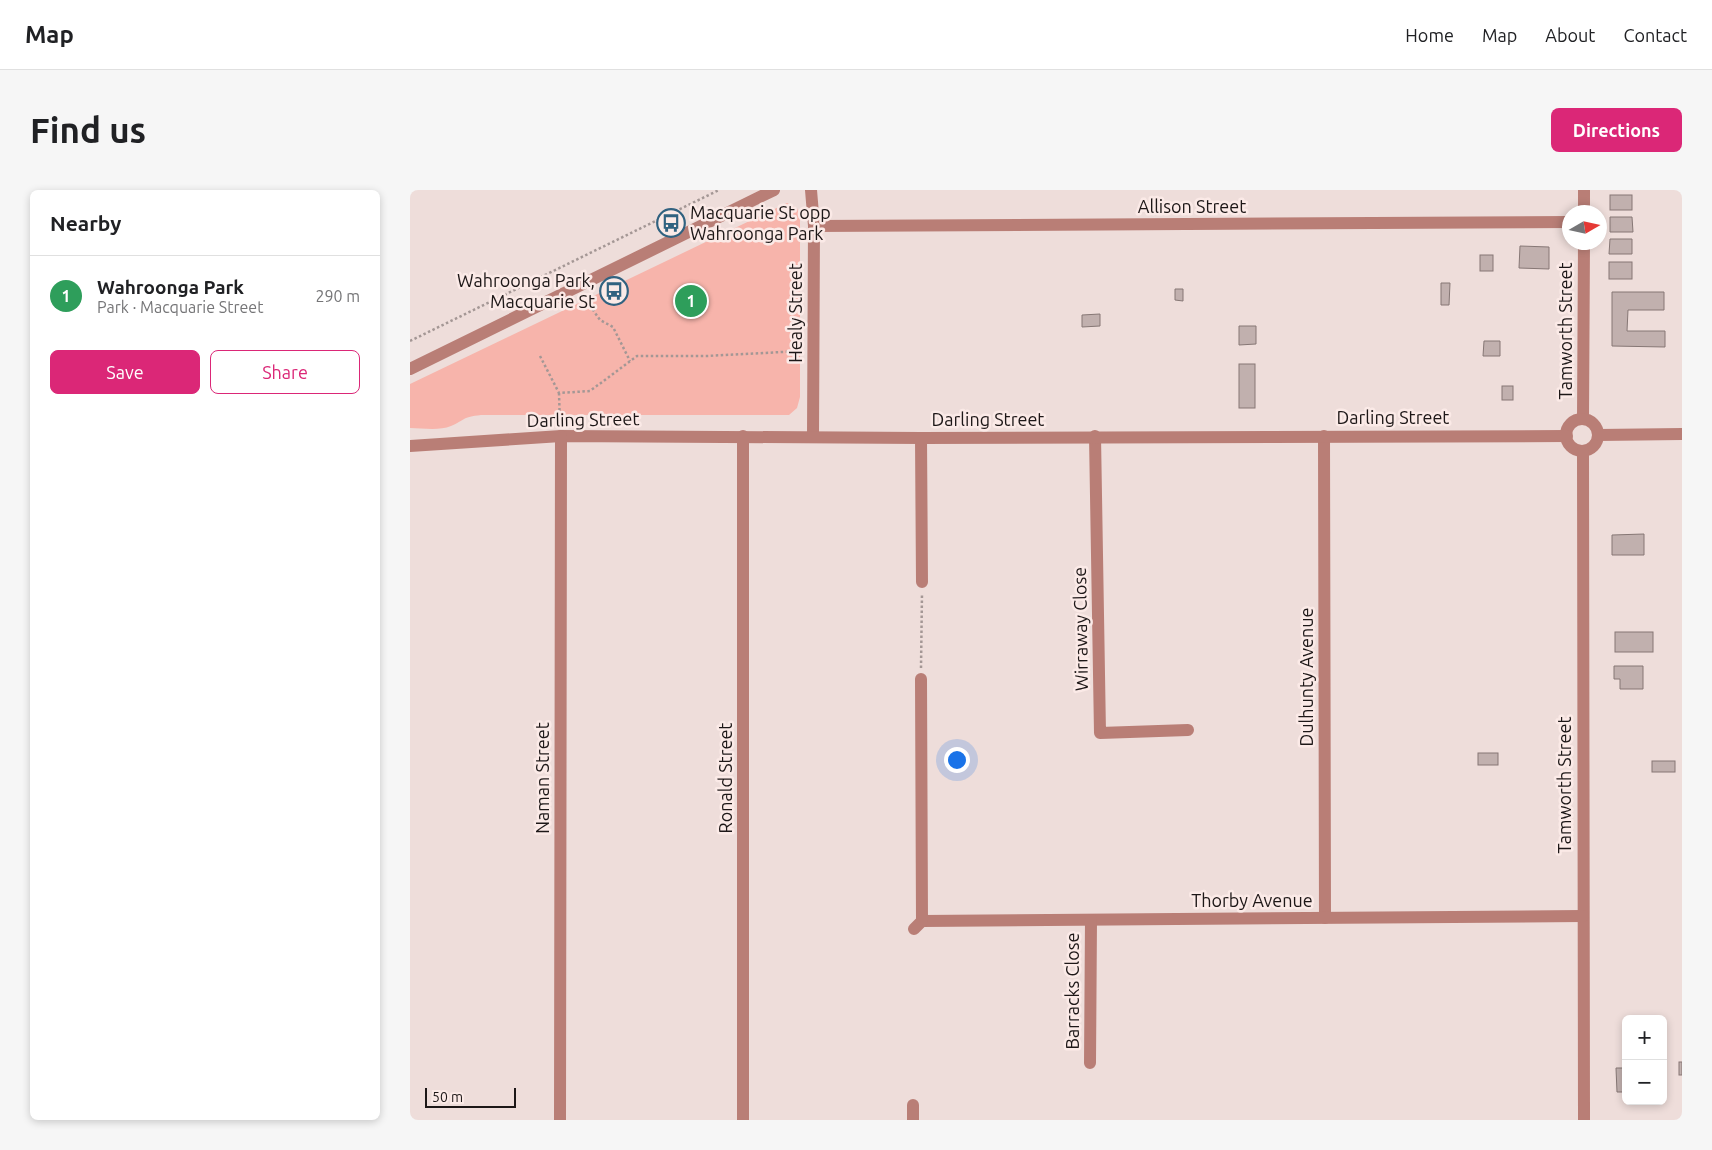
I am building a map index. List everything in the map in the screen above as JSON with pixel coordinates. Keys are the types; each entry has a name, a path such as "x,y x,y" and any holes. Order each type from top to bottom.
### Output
{"street":[{"path":"410,369 774,190"},
{"name":"Healy Street","path":"811,190 814,226 813,437"},
{"path":"1584,190 1584,205"},
{"name":"Allison Street","path":"814,226 1562,222"},
{"name":"Tamworth Street","path":"1583,419 1584,250"},
{"path":"1583,419 1592,422 1598,435 1592,448 1583,451 1574,448 1567,436 1570,426 1583,419"},
{"path":"1598,435 1682,434"},
{"name":"Darling Street","path":"410,446 560,436 922,438 1567,436"},
{"name":"Naman Street","path":"560,436 560,1120"},
{"name":"Ronald Street","path":"743,436 743,1120"},
{"name":"Wirraway Close","path":"1095,436 1100,733 1188,730"},
{"name":"Dulhunty Avenue","path":"1324,436 1325,918"},
{"path":"922,438 922,582"},
{"name":"Tamworth Street","path":"1583,451 1584,1120"},
{"name":"Thorby Avenue","path":"921,679 918,925 1091,920 1583,916"},
{"name":"Barracks Close","path":"1090,1063 1091,920"},
{"path":"913,1106 913,1120"}],"path":[{"path":"410,341 719,190"},
{"path":"577,287 600,320 613,327 630,361"},
{"path":"559,393 590,391 637,356 706,356 814,350"},
{"path":"540,356 559,393 560,436"},
{"path":"921,679 922,582"}],"shaded area":[{"path":"787,203 797,208 800,218 800,397 797,408 789,415 481,415 467,418 446,428 410,428 410,384"}],"building":[{"path":"1610,195 1632,195 1632,210 1610,210"},
{"path":"1610,217 1632,217 1633,232 1610,232"},
{"path":"1610,239 1632,239 1632,254 1609,254"},
{"path":"1520,246 1549,247 1549,269 1519,268"},
{"path":"1480,255 1493,255 1493,271 1480,271"},
{"path":"1609,262 1632,262 1632,279 1609,279"},
{"path":"1441,283 1450,283 1449,305 1441,305"},
{"path":"1175,289 1183,289 1183,301 1175,300"},
{"path":"1612,292 1664,292 1664,310 1628,310 1627,331 1665,331 1665,347 1612,346"},
{"path":"1100,314 1100,326 1082,327 1082,315"},
{"path":"1239,326 1256,326 1256,344 1239,345"},
{"path":"1484,341 1500,341 1500,356 1483,356"},
{"path":"1239,364 1255,364 1255,408 1239,408"},
{"path":"1502,386 1513,386 1513,400 1502,400"},
{"path":"1644,534 1644,555 1612,555 1612,535"},
{"path":"1615,632 1653,632 1653,652 1615,652"},
{"path":"1614,666 1643,666 1643,689 1620,689 1620,679 1614,679"},
{"path":"1478,753 1498,753 1498,765 1478,765"},
{"path":"1652,761 1675,761 1675,772 1652,772"},
{"path":"1679,1062 1682,1062 1682,1075 1679,1075"},
{"path":"1616,1068 1622,1068 1622,1092 1617,1092"}],"place":[{"name":"Macquarie St opp Wahroonga Park","path":"671,223"},
{"name":"Wahroonga Park, Macquarie St","path":"614,291"},
{"name":"Wahroonga Park","path":"691,301"}]}
